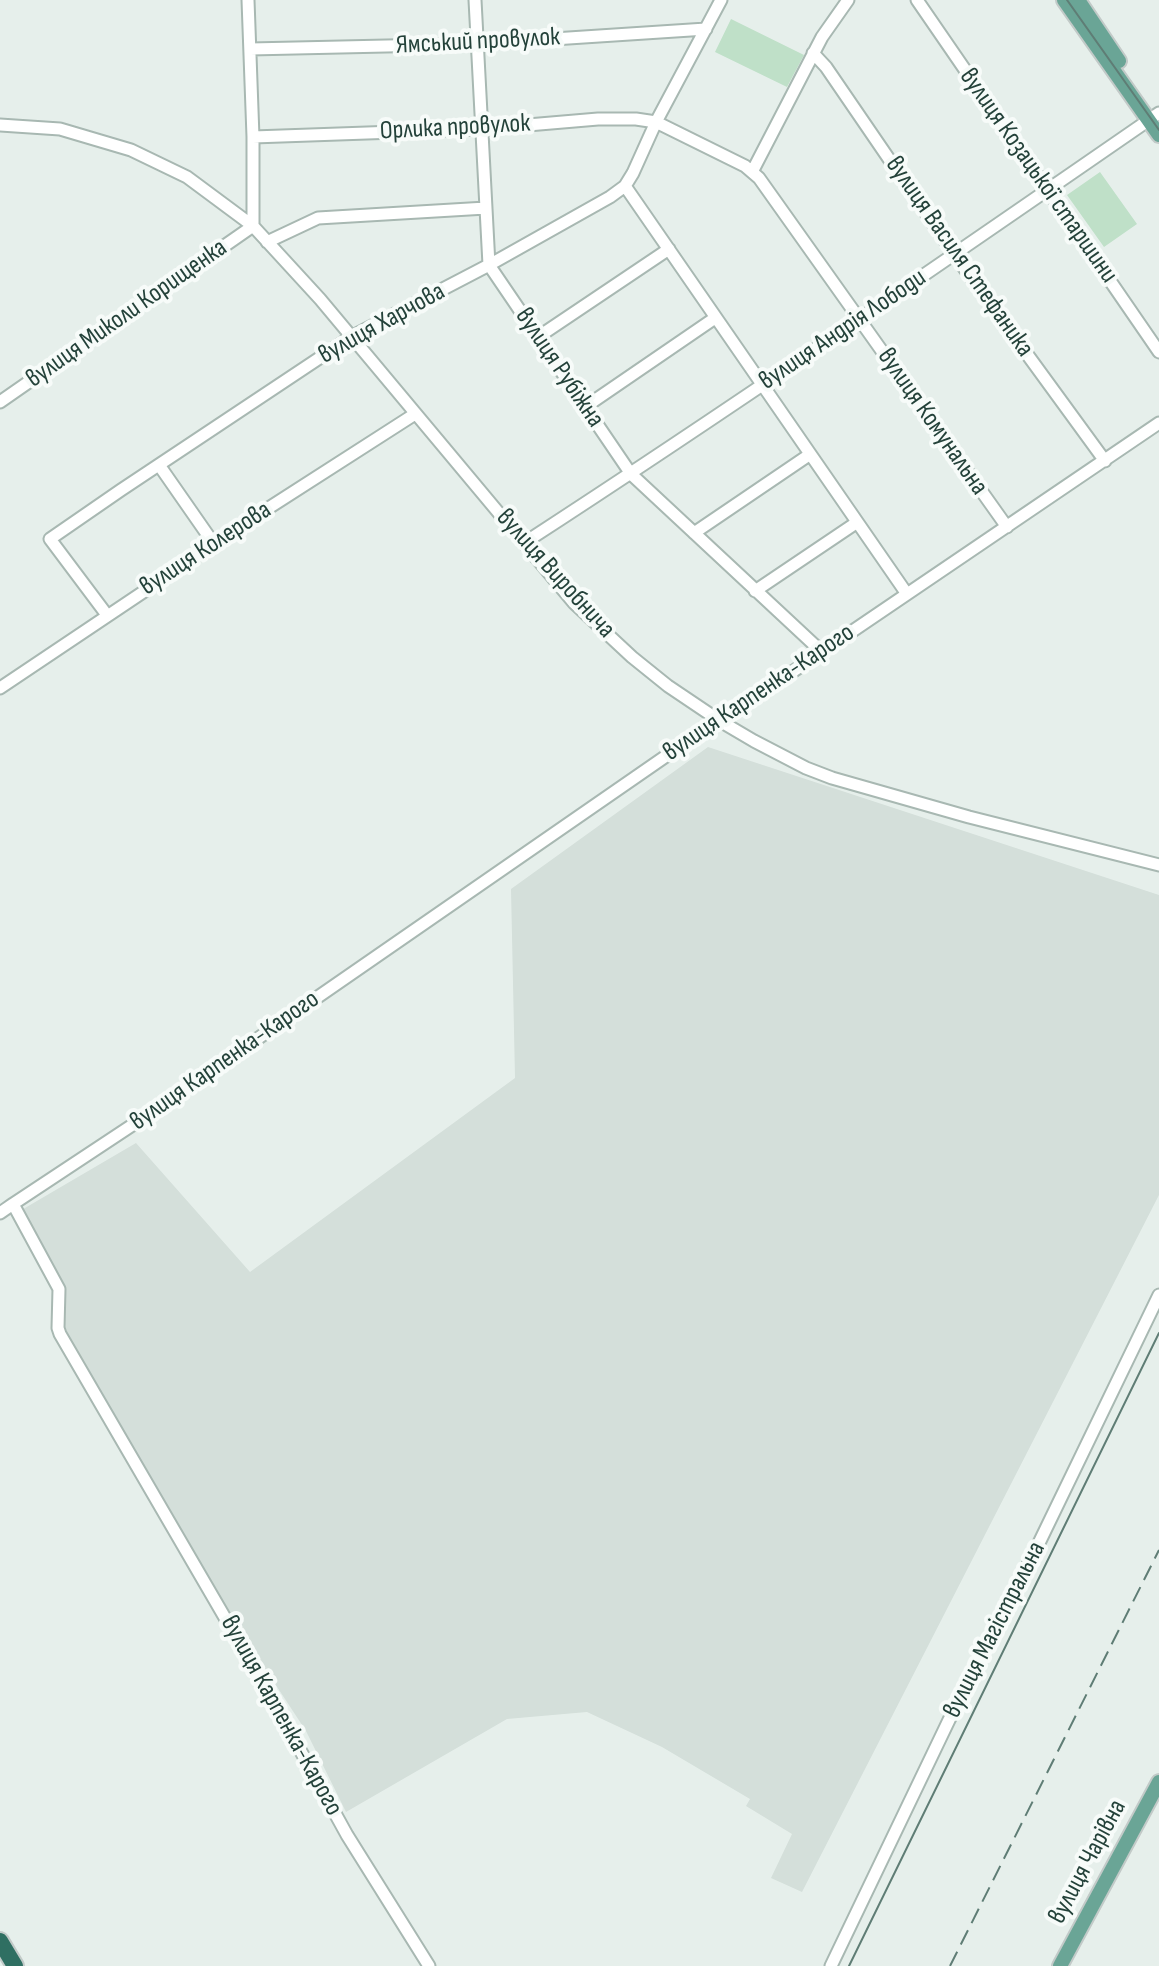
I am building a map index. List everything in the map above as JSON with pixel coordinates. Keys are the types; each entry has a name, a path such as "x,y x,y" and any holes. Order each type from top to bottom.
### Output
{"highway":[{"path":"0,1941 15,1966"}],"main road":[{"path":"1064,0 1156,117"},
{"path":"1078,0 1156,117 1159,135"},
{"name":"вулиця Чарівна","path":"1060,1966 1159,1782"}],"street":[{"path":"248,0 253,226"},
{"path":"475,0 489,265"},
{"path":"721,0 625,186 907,594"},
{"path":"752,172 813,53 848,0"},
{"name":"вулиця Козацької старшини","path":"917,0 1159,352"},
{"name":"Ямський провулок","path":"250,49 477,44 706,29"},
{"name":"вулиця Василя Стефаника","path":"813,53 826,67 954,254 1105,461"},
{"name":"вулиця Андрія Лободи","path":"524,543 631,474 1156,117"},
{"name":"Орлика провулок","path":"253,137 481,129 606,119 656,122"},
{"name":"вулиця Комунальна","path":"656,122 745,166 759,178 1007,527"},
{"name":"вулиця Виробнича","path":"0,125 60,129 131,150 187,177 253,226 351,337 574,603 632,657 720,721 754,741 832,778 1159,865"},
{"name":"вулиця Харчова","path":"107,615 50,539 351,337 489,265 625,186"},
{"name":"вулиця Миколи Корищенка","path":"267,242 318,218 486,208"},
{"name":"вулиця Миколи Корищенка","path":"0,402 253,226"},
{"path":"538,337 669,249"},
{"name":"вулиця Рубіжна","path":"489,265 631,474 822,652"},
{"path":"585,407 715,318"},
{"name":"вулиця Колерова","path":"0,688 415,414"},
{"name":"вулиця Карпенка-Карого","path":"429,1966 347,1835 267,1690 60,1334 59,1289 13,1204 140,1120 639,774 1159,423"},
{"path":"694,533 809,455"},
{"path":"159,465 214,544"},
{"path":"755,591 856,523"},
{"path":"0,1213 13,1204"},
{"name":"вулиця Магістральна","path":"831,1966 1159,1295"}],"shaded area":[{"path":"708,747 1159,895 1159,1195 802,1892 771,1878 792,1834 746,1806 750,1799 662,1747 587,1712 507,1719 346,1812 306,1731 159,1507 64,1343 60,1308 13,1215 136,1143 250,1272 515,1078 511,889"}],"green space":[{"path":"731,19 804,55 787,87 715,52"},
{"path":"1100,172 1137,224 1104,247 1067,195"}],"tram line":[{"path":"1067,0 1159,130"},
{"path":"849,1966 1159,1333"}],"railway":[{"path":"950,1966 1159,1550"}]}
